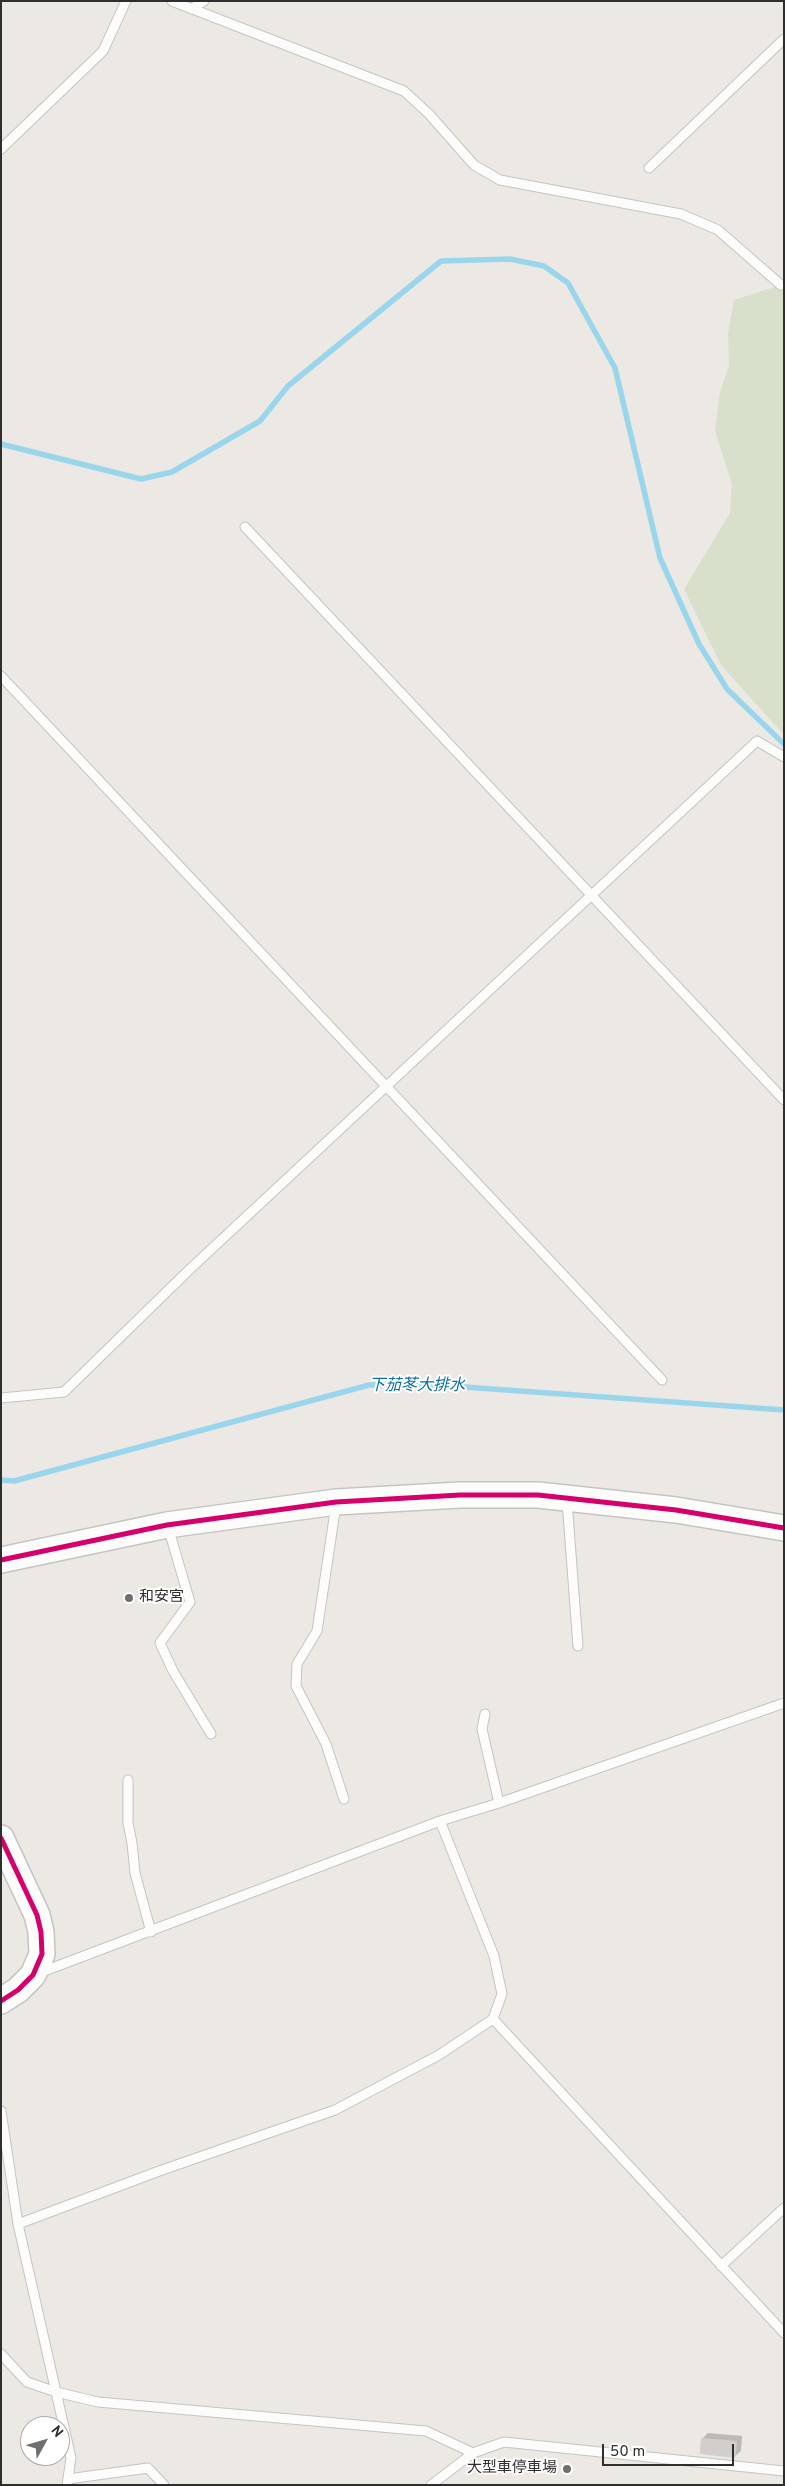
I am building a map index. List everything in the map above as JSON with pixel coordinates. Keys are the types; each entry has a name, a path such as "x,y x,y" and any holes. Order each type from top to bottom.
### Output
{"street":[{"path":"1,1560 167,1525 336,1502 460,1495 538,1495 676,1510 784,1528"},
{"path":"1,2002 18,1990 33,1975 42,1954 41,1932 37,1915 2,1841"}],"lane":[{"path":"1,149 103,51 126,1"},
{"path":"172,1 404,91 429,114 474,165 500,180 681,214 718,230 781,285"},
{"path":"191,8 204,1"},
{"path":"649,168 784,39"},
{"path":"245,527 784,1100"},
{"path":"1,676 662,1380"},
{"path":"1,1398 64,1392 190,1270 757,741 784,757"},
{"path":"567,1498 578,1646"},
{"path":"336,1502 317,1631 297,1664 296,1686 326,1744 344,1799"},
{"path":"167,1525 190,1602 160,1643 173,1671 211,1734"},
{"path":"33,1975 151,1932 440,1821 499,1804 784,1703"},
{"path":"484,1714 482,1729 499,1804"},
{"path":"128,1780 128,1823 132,1843 134,1873 151,1932"},
{"path":"18,2224 162,2170 336,2110 439,2055 493,2019 502,1994 494,1956 440,1821"},
{"path":"493,2019 784,2333"},
{"path":"1,2111 18,2224 71,2458 68,2482 148,2468 164,2485"},
{"path":"721,2266 784,2208"},
{"path":"1,2354 27,2382 56,2392 98,2402 426,2431 473,2453"},
{"path":"431,2485 473,2453 504,2442 784,2471"}],"green space":[{"path":"781,285 784,288 784,735 721,665 684,589 730,513 732,484 715,431 720,392 729,366 728,333 734,300"}],"building":[{"path":"701,2438 737,2441 735,2458 700,2454"}],"waterway":[{"path":"1,444 141,479 172,472 260,421 288,386 441,261 510,259 544,266 568,283 615,368 660,558 699,644 727,689 784,744"},
{"name":"下茄苳大排水","path":"1,1480 14,1481 369,1385 437,1385 784,1410"}],"cycle path":[{"path":"1,1560 167,1525 336,1502 460,1495 538,1495 676,1510 784,1528"},
{"path":"1,1838 37,1915 41,1932 42,1954 33,1975 18,1990 1,2001"}],"place":[{"name":"和安宮","path":"129,1598"},
{"name":"大型車停車場","path":"567,2469"}]}
